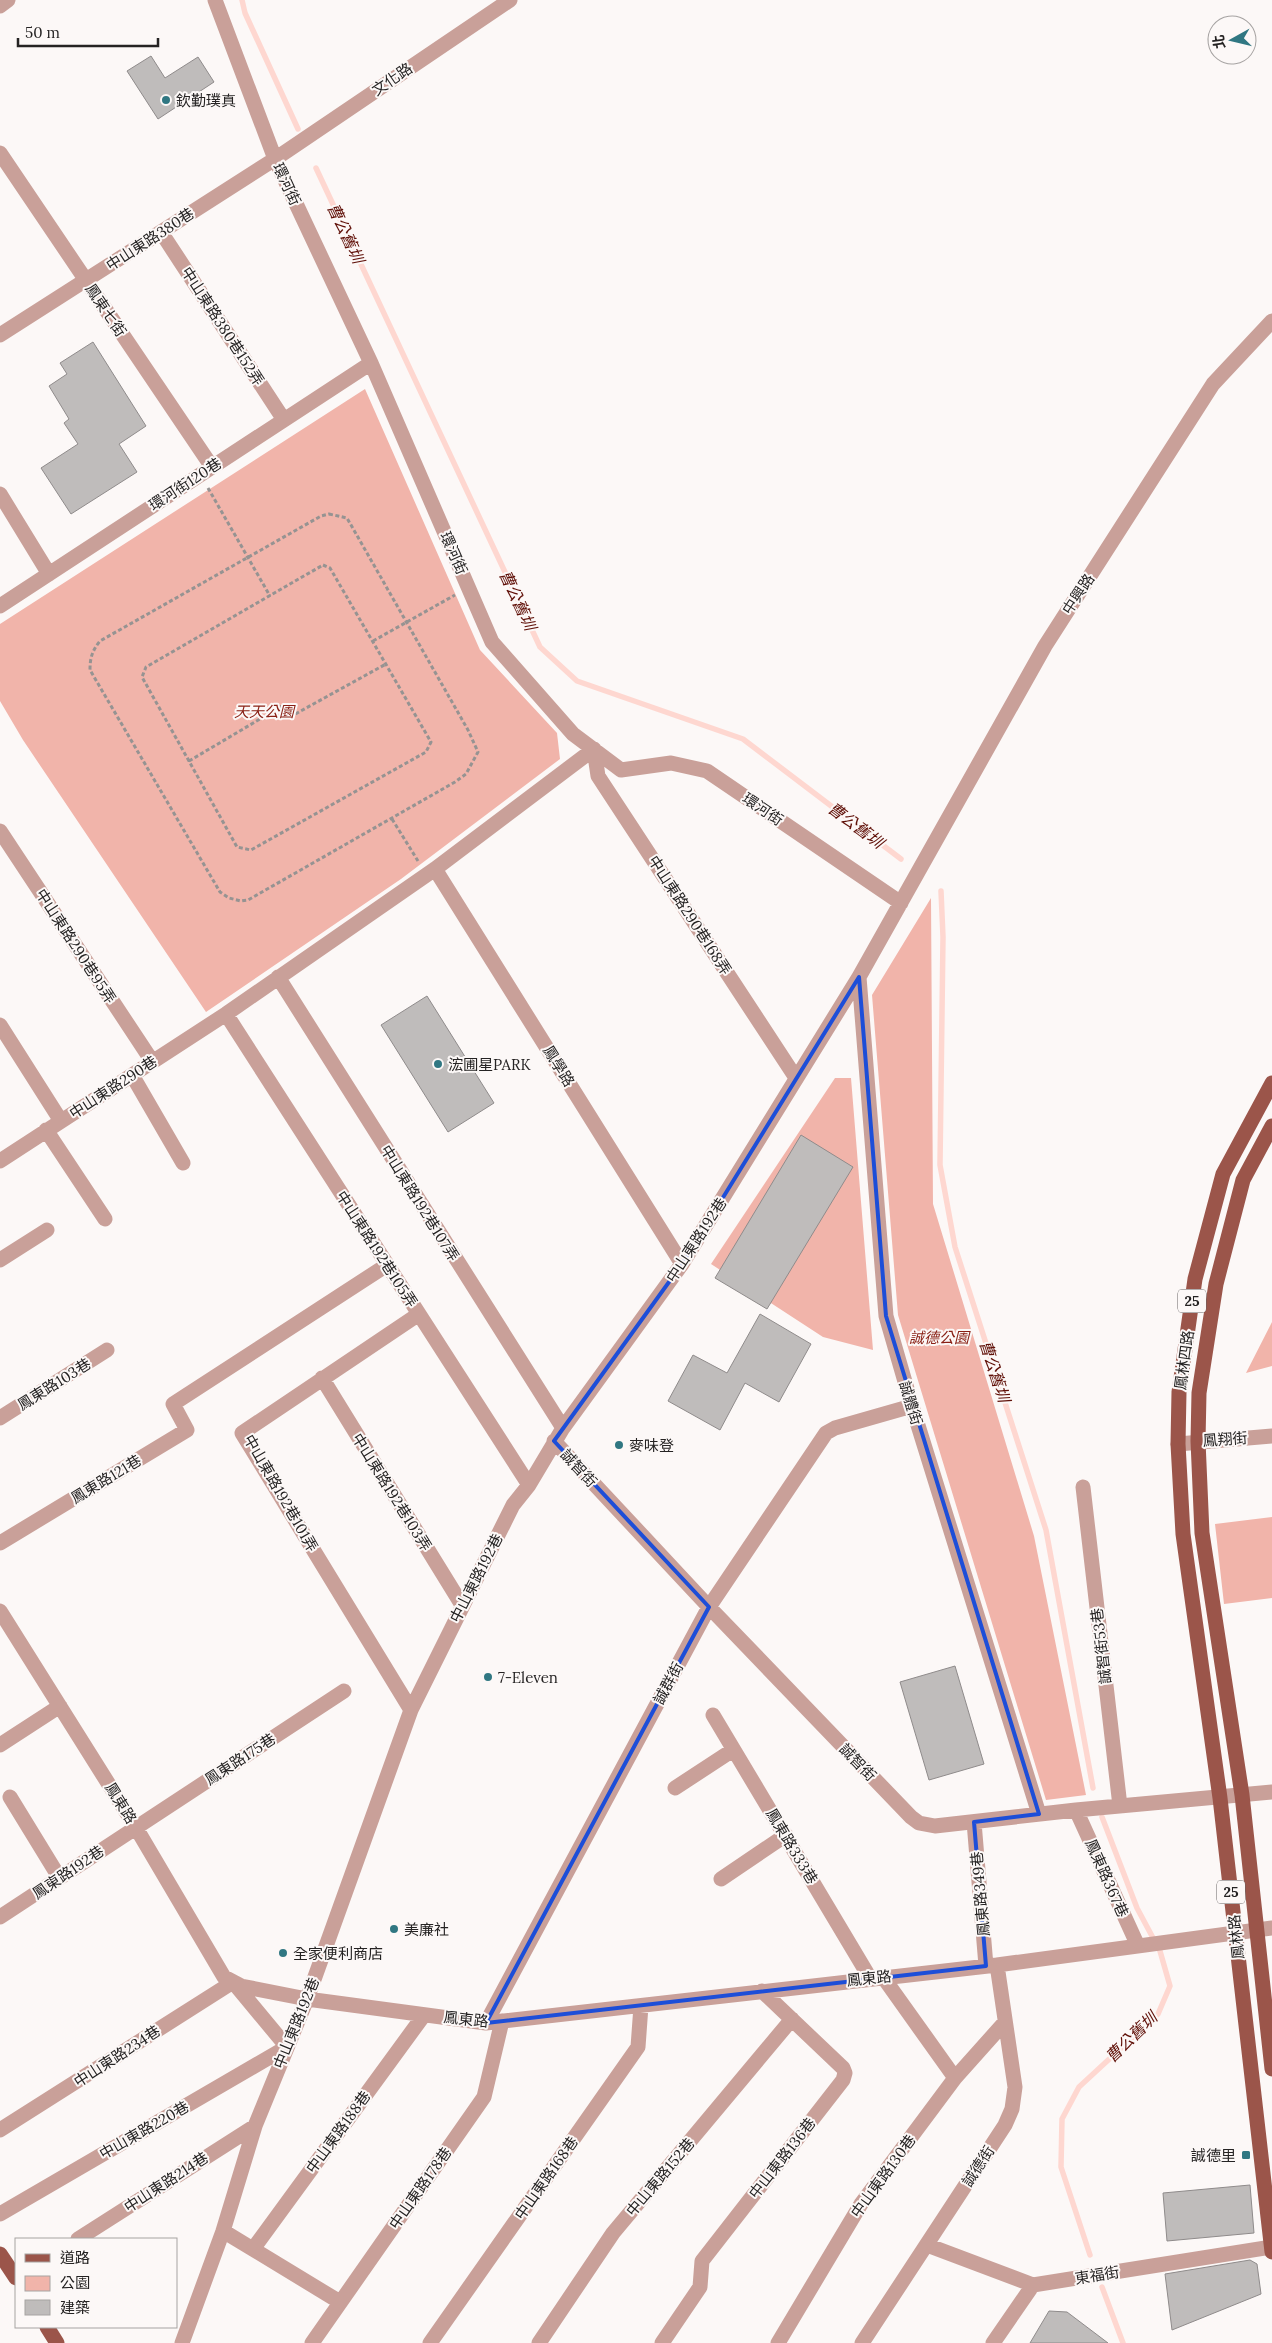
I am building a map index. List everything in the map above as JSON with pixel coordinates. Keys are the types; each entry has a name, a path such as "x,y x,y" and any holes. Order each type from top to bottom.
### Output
{"main road":[{"name":"鳳林四路","path":"1183,1534 1178,1444 1178,1392 1196,1279 1223,1174 1272,1083"},
{"name":"鳳林四路","path":"1202,1533 1198,1441 1199,1393 1216,1284 1243,1180 1272,1126"},
{"name":"鳳林路","path":"1202,1533 1242,1795 1272,2069"},
{"name":"鳳林路","path":"1183,1534 1220,1798 1272,2252"},
{"path":"0,2254 15,2276"},
{"path":"48,2328 57,2343"}],"street":[{"path":"0,6 8,0"},
{"name":"環河街","path":"215,0 275,159 371,363 492,642 573,734 621,770 671,763 707,771 901,904"},
{"name":"文化路","path":"275,159 510,0"},
{"name":"鳳東七街","path":"0,153 86,280 206,471"},
{"name":"中山東路380巷","path":"0,335 275,159"},
{"name":"中山東路380巷152弄","path":"161,232 284,420"},
{"name":"中興路","path":"912,886 1050,638 1213,384 1272,321"},
{"name":"環河街120巷","path":"0,606 371,363"},
{"path":"0,494 49,574"},
{"name":"中山東路290巷","path":"0,1160 226,1014 431,872 594,748"},
{"name":"中山東路290巷168弄","path":"594,748 598,776 796,1078"},
{"name":"中山東路290巷95弄","path":"0,831 152,1061"},
{"name":"鳳學路","path":"431,872 682,1264"},
{"name":"中山東路192巷","path":"182,2343 223,2231 255,2126 307,1999 412,1710 462,1605 513,1505 529,1485 562,1428 682,1264 859,977 912,886"},
{"name":"誠體街","path":"859,977 886,1316 912,1406 1039,1814"},
{"name":"中山東路192巷107弄","path":"278,978 562,1428"},
{"name":"中山東路192巷105弄","path":"226,1014 529,1485"},
{"path":"2,1033 61,1121"},
{"path":"132,1075 183,1164"},
{"path":"46,1130 105,1219"},
{"path":"0,1260 46,1230"},
{"name":"鳳東路121巷","path":"0,1543 187,1430 173,1404 387,1265"},
{"name":"中山東路192巷101弄","path":"412,1710 242,1433 419,1314"},
{"name":"鳳東路103巷","path":"0,1418 107,1350"},
{"name":"中山東路192巷103弄","path":"322,1378 462,1605"},
{"name":"誠群街","path":"486,2023 709,1607 826,1433 835,1428 912,1406"},
{"name":"鳳翔街","path":"1178,1444 1272,1436"},
{"name":"誠智街","path":"554,1441 709,1607 911,1817 927,1825 1272,1792"},
{"name":"誠智街53巷","path":"1083,1487 1120,1806"},
{"name":"鳳東路","path":"0,1611 135,1826 224,1977 242,1986 307,1999 486,2023 992,1965 1235,1932"},
{"name":"鳳東路175巷","path":"135,1826 344,1692"},
{"path":"0,1745 60,1706"},
{"name":"鳳東路333巷","path":"713,1715 786,1835 877,1977 955,2078"},
{"path":"675,1788 733,1750"},
{"path":"10,1797 59,1877"},
{"name":"鳳東路367巷","path":"1076,1810 1138,1946"},
{"name":"鳳東路349巷","path":"974,1822 992,1965"},
{"name":"鳳東路192巷","path":"1,1915 135,1826"},
{"path":"721,1879 786,1835"},
{"path":"1235,1932 1272,1928"},
{"name":"誠德街","path":"862,2343 1005,2125 1012,2109 1015,2087 1005,2022 992,1965"},
{"path":"233,1982 287,2047"},
{"name":"中山東路234巷","path":"0,2130 233,1982"},
{"name":"中山東路136巷","path":"662,2343 700,2287 702,2262 843,2080 845,2073 843,2068 762,1991"},
{"name":"中山東路168巷","path":"430,2343 638,2047 641,2006"},
{"name":"中山東路188巷","path":"253,2250 424,2014"},
{"name":"中山東路152巷","path":"539,2343 613,2233 792,2019"},
{"name":"中山東路178巷","path":"312,2343 484,2097 502,2022"},
{"name":"中山東路130巷","path":"778,2343 861,2204 955,2078 1005,2022"},
{"name":"中山東路220巷","path":"0,2214 287,2047"},
{"name":"中山東路214巷","path":"80,2238 255,2126"},
{"path":"223,2231 340,2302"},
{"name":"東福街","path":"927,2245 1033,2285 1272,2247"},
{"path":"993,2343 1033,2285"}],"path":[{"path":"206,471 248,557 270,596"},
{"path":"340,515 347,518 468,730 478,752 466,774 392,819 248,900 241,902 229,898 220,892 90,670 93,649 100,641 248,557 322,516 340,515"},
{"path":"323,565 330,568 373,641 431,742 426,752 251,850 237,847 142,677 146,667 323,565"},
{"path":"373,641 469,587"},
{"path":"189,761 282,706 288,718 386,664"},
{"path":"392,819 431,872"}],"highlighted area":[{"path":"859,977 886,1316 1039,1814 974,1822 986,1966 486,2023 709,1607 554,1441 682,1264"}],"green space":[{"name":"天天公園","path":"365,389 480,650 557,733 560,759 401,879 206,1012 23,740 0,701 0,624"},
{"name":"誠德公園","path":"931,898 933,1204 1034,1536 1086,1795 1046,1800 898,1315 872,995"},
{"path":"835,1078 851,1078 873,1350 823,1337 711,1264"},
{"path":"1272,1322 1272,1366 1246,1373"},
{"path":"1272,1517 1272,1598 1224,1604 1215,1524"}],"building":[{"name":"欽勤璞真","path":"151,56 165,78 198,57 214,82 158,119 127,71"},
{"path":"93,342 146,426 119,444 137,472 71,514 41,468 78,444 64,423 69,419 49,386 67,374 60,363"},
{"name":"浤圃星PARK","path":"427,996 494,1103 448,1132 381,1025"},
{"path":"801,1135 853,1167 767,1309 715,1278"},
{"path":"760,1314 811,1344 779,1402 745,1383 720,1430 668,1401 693,1355 727,1373"},
{"path":"955,1666 984,1764 929,1780 900,1682"},
{"path":"1250,2185 1254,2233 1167,2241 1163,2193"},
{"path":"1250,2260 1257,2264 1261,2294 1172,2330 1165,2274"},
{"path":"1049,2311 1067,2312 1108,2343 1030,2343"}],"waterway":[{"name":"曹公舊圳","path":"242,0 245,13 298,129"},
{"name":"曹公舊圳","path":"316,168 540,647 577,681 743,739 901,859"},
{"name":"曹公舊圳","path":"941,891 943,937 940,1165 955,1247 1046,1530 1093,1788"},
{"name":"曹公舊圳","path":"1090,2255 1061,2167 1062,2119 1079,2087 1158,2014 1170,1986 1160,1951 1137,1908 1102,1817"},
{"name":"曹公舊圳","path":"1102,2287 1123,2343"}],"place":[{"name":"欽勤璞真","path":"166,100"},
{"name":"浤圃星PARK","path":"438,1064"},
{"name":"麥味登","path":"619,1445"},
{"name":"7-Eleven","path":"488,1677"},
{"name":"美廉社","path":"394,1929"},
{"name":"全家便利商店","path":"283,1953"},
{"name":"誠德里","path":"1246,2155"}]}
